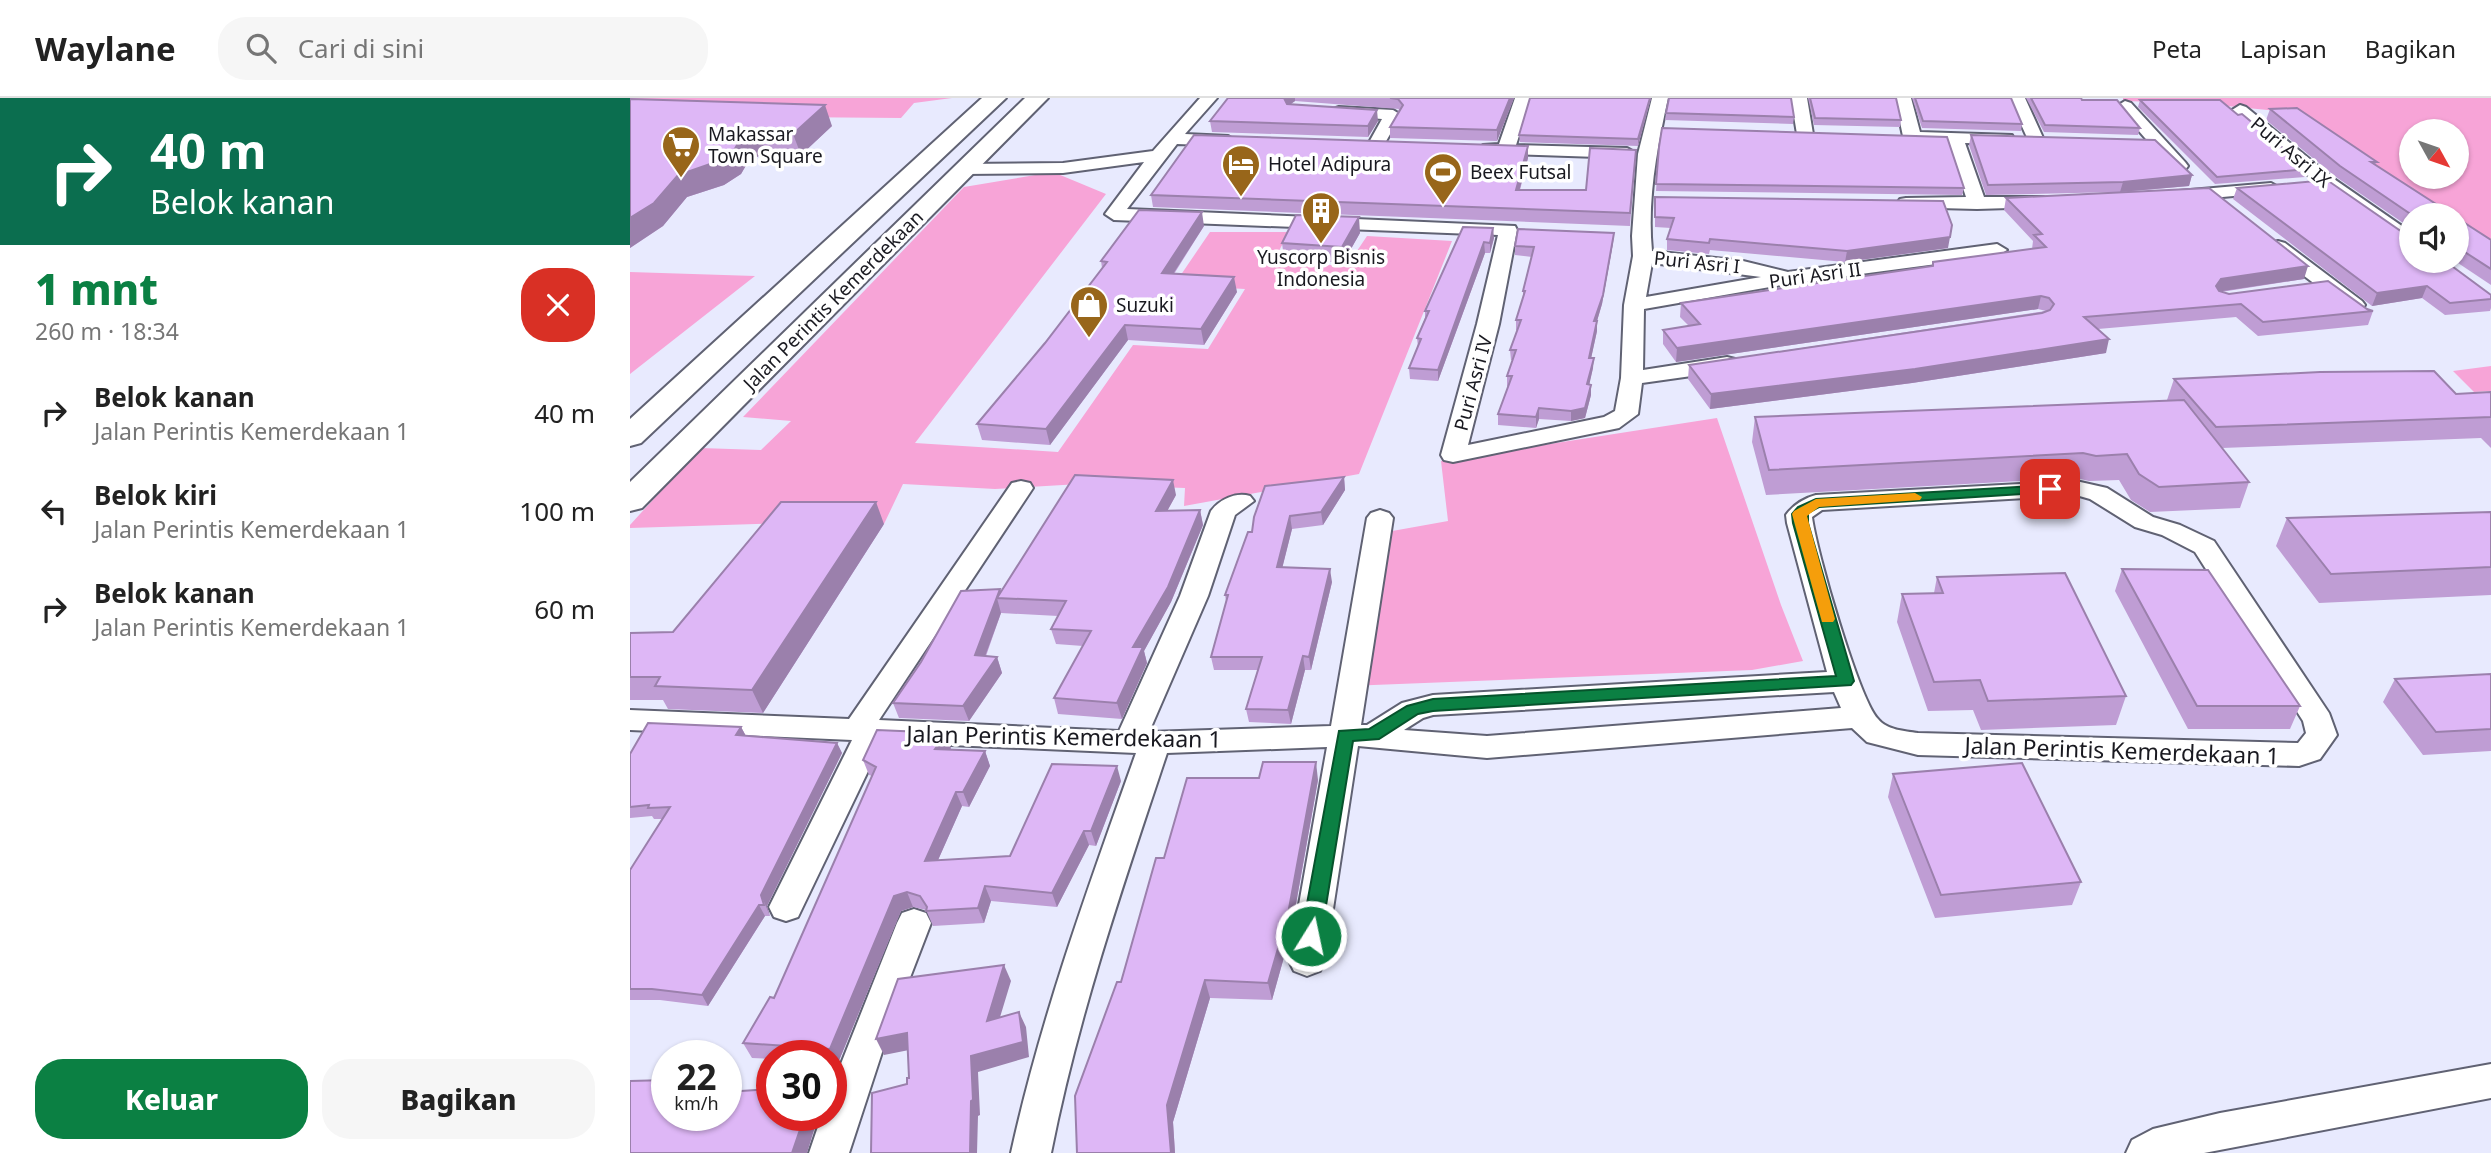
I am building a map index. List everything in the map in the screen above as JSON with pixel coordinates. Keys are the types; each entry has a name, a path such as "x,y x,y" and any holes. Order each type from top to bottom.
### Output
{"highway":[{"name":"Jalan Perintis Kemerdekaan","path":"630,436 995,98"},
{"name":"Jalan Perintis Kemerdekaan","path":"630,501 1037,98"}],"street":[{"path":"1063,168 1129,194 1158,155 1209,98"},
{"path":"1506,150 1523,98"},
{"path":"1660,98 1660,128 1647,154 1651,199 1636,242 1632,378 1754,360"},
{"path":"1799,98 1805,134"},
{"path":"1903,98 1906,137 2042,140 2017,98"},
{"path":"1317,110 1344,105 1393,115 1375,146"},
{"path":"2125,106 2156,144 2231,211"},
{"name":"Puri Asri IX","path":"2241,110 2328,183 2399,233"},
{"path":"1955,138 1977,204"},
{"path":"1172,139 1240,142"},
{"path":"2129,143 2156,144"},
{"path":"1468,149 1647,154"},
{"path":"963,169 1063,168 1158,155"},
{"path":"2158,198 2328,183"},
{"name":"Puri Asri IV","path":"1129,194 1114,214 1514,230 1453,455 1616,421 1626,414 1632,378"},
{"path":"1885,203 2068,202"},
{"path":"2264,236 2370,317"},
{"name":"Puri Asri I","path":"1636,242 1793,277"},
{"name":"Puri Asri II","path":"1634,305 1793,277 1997,250"},
{"path":"2303,289 2329,285"},
{"path":"786,907 864,730 1021,488"},
{"name":"Jalan Perintis Kemerdekaan 1","path":"2076,488 2098,493 2144,522 2171,530 2205,547 2318,720 2322,735 2309,751 2300,755 1918,744 1872,731 1860,717 1845,681 1800,523 1803,510 1816,503 2076,488"},
{"path":"1031,1153 1042,1100 1077,970 1143,742 1224,511 1241,501"},
{"path":"1307,961 1359,735 1380,518"},
{"name":"Jalan Perintis Kemerdekaan 1","path":"1359,735 1413,710 1433,705 1845,681"},
{"name":"Jalan Perintis Kemerdekaan 1","path":"630,720 1143,742 1359,735 1420,743 1487,747 1860,717"},
{"path":"829,1153 867,1040 914,923"},
{"path":"2146,1153 2153,1147 2220,1131 2491,1081"}],"shaded area":[{"path":"630,98 952,98 914,103 901,118 784,117 630,107"},
{"path":"2123,98 2491,98 2491,251 2469,237 2469,203 2420,203 2400,189 2469,189 2469,119 2399,119 2399,189 2289,112 2196,103 2123,101"},
{"path":"1053,172 1106,194 915,443 1058,452 1133,345 1208,349 1245,289 1174,285 1210,232 1289,232 1273,262 1347,266 1367,236 1452,241 1359,474 1184,506 1185,488 1080,484 995,489 903,484 884,524 790,523 630,528 700,448 761,450 791,421 743,417 964,187"},
{"path":"630,272 755,276 630,374"},
{"path":"2491,366 2491,391 2474,392 2453,371"},
{"path":"1717,418 1803,661 1752,670 1348,686 1370,535 1448,521 1441,461"}],"building":[{"path":"1228,98 1284,98 1287,104 1377,110 1368,126 1210,121"},
{"path":"1390,98 1510,98 1497,130 1390,127 1403,105 1398,99"},
{"path":"1530,98 1650,98 1638,139 1519,135"},
{"path":"1669,98 1791,98 1794,117 1666,113"},
{"path":"1810,98 1896,98 1901,120 1815,118"},
{"path":"1915,98 2011,98 2022,124 1923,121"},
{"path":"2031,98 2117,100 2140,128 2045,125"},
{"path":"630,99 825,105 793,134 758,130 740,140 733,152 716,162 678,175 654,203 630,218"},
{"path":"2140,100 2220,100 2238,115 2242,114 2308,169 2217,177"},
{"path":"2297,108 2377,162 2371,162 2399,180 2399,189 2413,189 2434,203 2399,203 2399,206 2340,166 2270,109"},
{"path":"1662,128 1947,137 1964,188 1656,184"},
{"path":"1194,135 1528,146 1516,190 1586,190 1590,148 1636,150 1630,213 1151,195"},
{"path":"1971,135 2155,140 2192,175 2123,182 1988,185"},
{"path":"2327,180 2399,230 2399,273 2461,273 2491,295 2491,299 2450,303 2427,286 2377,293 2237,188"},
{"path":"2209,188 2308,266 2221,279 2216,286 2219,291 2229,294 2328,281 2373,311 2263,322 2241,304 2084,317 2109,339 1915,369 1711,394 1689,365 2042,313 2050,310 2054,304 2049,298 2041,296 1677,348 1663,330 1700,324 1681,303 1933,266 1933,262 2046,247 2034,235 2042,234 2006,198"},
{"path":"1655,197 1943,201 1952,225 1950,237 1847,251 1710,239 1709,243 1667,239 1674,218 1655,217"},
{"path":"1139,210 1202,212 1162,273 1234,277 1201,329 1125,325 1046,429 977,424 1045,343 1107,262 1101,261"},
{"path":"1296,215 1359,217 1342,247 1282,243"},
{"path":"2469,226 2491,240 2491,269 2469,255"},
{"path":"1463,227 1493,228 1490,243 1484,242 1438,370 1409,368 1421,339 1417,338 1429,311 1425,311"},
{"path":"1518,229 1614,233 1603,295 1594,321 1597,321 1589,358 1594,358 1587,384 1591,385 1585,408 1571,411 1539,408 1536,417 1498,414 1512,376 1507,376 1516,350 1510,350 1521,320 1516,320 1534,247 1515,246"},
{"path":"2434,371 2456,394 2491,392 2491,417 2216,427 2174,379 2320,372"},
{"path":"2184,400 2249,482 2159,487 2139,474 2127,454 2096,456 2083,453 1769,470 1755,417"},
{"path":"1075,475 1173,480 1156,511 1200,510 1168,587 1133,647 1143,647 1117,703 1054,698 1091,631 1051,629 1066,601 997,598"},
{"path":"1344,477 1321,512 1290,516 1277,567 1330,569 1309,657 1303,656 1288,710 1246,709 1262,657 1211,657 1228,595 1225,595 1248,532 1252,532 1254,517 1265,486"},
{"path":"781,502 876,502 752,690 655,686 660,677 630,677 630,633 673,632"},
{"path":"2491,512 2491,567 2331,574 2287,518"},
{"path":"2122,569 2208,570 2300,706 2197,706"},
{"path":"2065,573 2126,696 1988,701 1980,680 1934,682 1902,594 1943,593 1937,577"},
{"path":"1000,589 975,655 997,657 963,706 893,703 921,662 961,591"},
{"path":"2491,674 2491,729 2436,732 2395,679"},
{"path":"648,723 741,727 736,735 837,743 761,895 764,905 759,905 702,995 630,989 630,870 670,807 630,807 630,754"},
{"path":"877,730 946,733 935,749 985,751 963,792 956,792 925,861 1010,856 1052,764 1117,766 1091,831 1084,831 1052,893 985,886 978,908 926,911 927,907 920,896 907,892 894,896 834,1040 756,1040 756,1044 743,1043 770,997 774,998 876,767 863,760"},
{"path":"1263,762 1316,762 1288,914 1268,983 1205,980 1167,1105 1171,1153 1077,1153 1075,1096 1117,982 1121,982 1156,858 1164,858 1187,778 1259,778"},
{"path":"2022,763 2081,882 1941,895 1893,774"},
{"path":"1004,965 987,1021 1019,1012 1023,1042 971,1056 973,1100 970,1153 871,1153 872,1093 907,1084 909,1078 907,1033 876,1039 898,979"},
{"path":"651,1080 651,1131 742,1131 742,1091 756,1090 756,1131 800,1131 792,1153 630,1153 630,1081"}],"slow traffic":[{"path":"1828,619 1800,523 1800,514 1816,503 1915,497"}],"place":[{"name":"Makassar Town Square","path":"681,179"},
{"name":"Hotel Adipura","path":"1241,198"},
{"name":"Beex Futsal","path":"1443,206"},
{"name":"Yuscorp Bisnis Indonesia","path":"1321,245"},
{"name":"Suzuki","path":"1089,339"}],"route":[{"path":"1311,936 1346,736 1373,735 1391,721 1413,710 1433,705 1845,681 1800,523 1803,510 1816,503 2050,489"}]}
